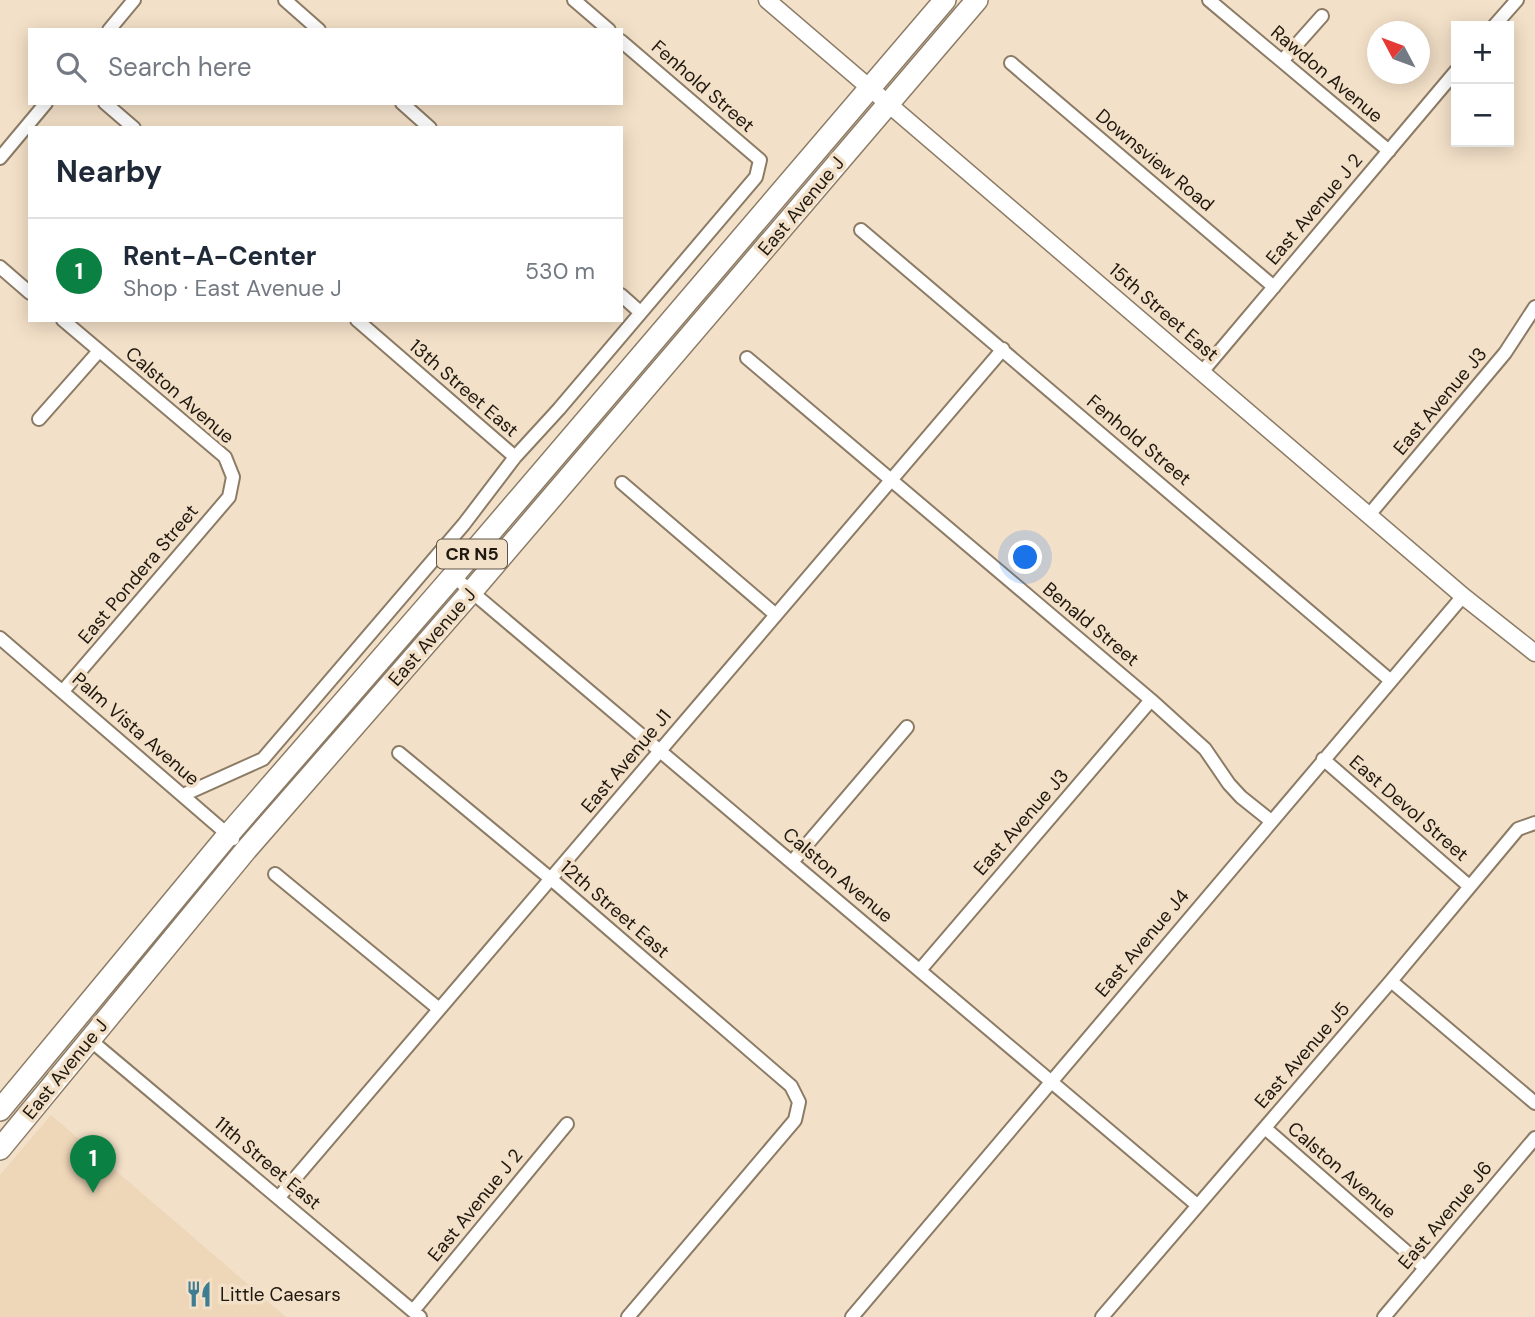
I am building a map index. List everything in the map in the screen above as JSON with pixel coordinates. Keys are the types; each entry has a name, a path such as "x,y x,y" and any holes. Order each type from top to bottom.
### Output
{"main road":[{"name":"East Avenue J","path":"0,1110 228,835 945,0"},
{"name":"East Avenue J","path":"0,1149 246,850 472,592 977,0"},
{"path":"0,1131 17,1110 22,1084"}],"street":[{"path":"111,28 134,0"},
{"path":"285,0 317,28"},
{"path":"574,0 606,28"},
{"name":"15th Street East","path":"767,0 1463,596 1535,653"},
{"name":"Rawdon Avenue","path":"1209,0 1389,151"},
{"path":"1498,21 1517,0"},
{"path":"1282,61 1322,16"},
{"name":"Fenhold Street","path":"623,43 760,160 755,177 640,312"},
{"name":"Downsview Road","path":"1011,63 1274,287"},
{"name":"East Avenue J 2","path":"1202,372 1451,77"},
{"path":"0,158 44,105"},
{"path":"107,105 132,126"},
{"path":"404,105 428,126"},
{"name":"Fenhold Street","path":"861,230 1391,681"},
{"path":"0,267 28,291"},
{"path":"183,795 263,759 464,524 515,457 640,312 623,297"},
{"name":"East Avenue J3","path":"1369,515 1505,353 1535,307"},
{"name":"Calston Avenue","path":"64,322 225,457 233,477"},
{"name":"13th Street East","path":"359,322 515,457"},
{"name":"East Avenue J1","path":"279,1197 1003,349"},
{"path":"39,419 99,351"},
{"name":"Benald Street","path":"747,358 1151,700 1205,749 1235,791 1270,821"},
{"name":"East Pondera Street","path":"63,691 229,496 233,477"},
{"path":"622,484 776,615"},
{"name":"Calston Avenue","path":"453,576 1197,1205"},
{"name":"East Avenue J4","path":"852,1317 1463,596"},
{"name":"Palm Vista Avenue","path":"0,638 246,850"},
{"name":"East Avenue J3","path":"920,970 1151,700"},
{"path":"792,862 907,727"},
{"name":"12th Street East","path":"399,753 551,879 791,1086 799,1102 795,1120 628,1317"},
{"name":"East Devol Street","path":"1323,759 1469,886"},
{"name":"East Avenue J5","path":"1102,1317 1518,829 1535,823"},
{"path":"275,874 439,1009"},
{"path":"1391,981 1535,1103"},
{"name":"11th Street East","path":"89,1039 417,1314"},
{"name":"East Avenue J 2","path":"417,1314 567,1124"},
{"name":"Calston Avenue","path":"1265,1128 1426,1268"},
{"name":"East Avenue J6","path":"1384,1317 1535,1138"}],"shaded area":[{"path":"51,1115 286,1317 0,1317 0,1175"}],"place":[{"name":"Rent-A-Center","path":"93,1193"},
{"name":"Little Caesars","path":"199,1294"}]}
